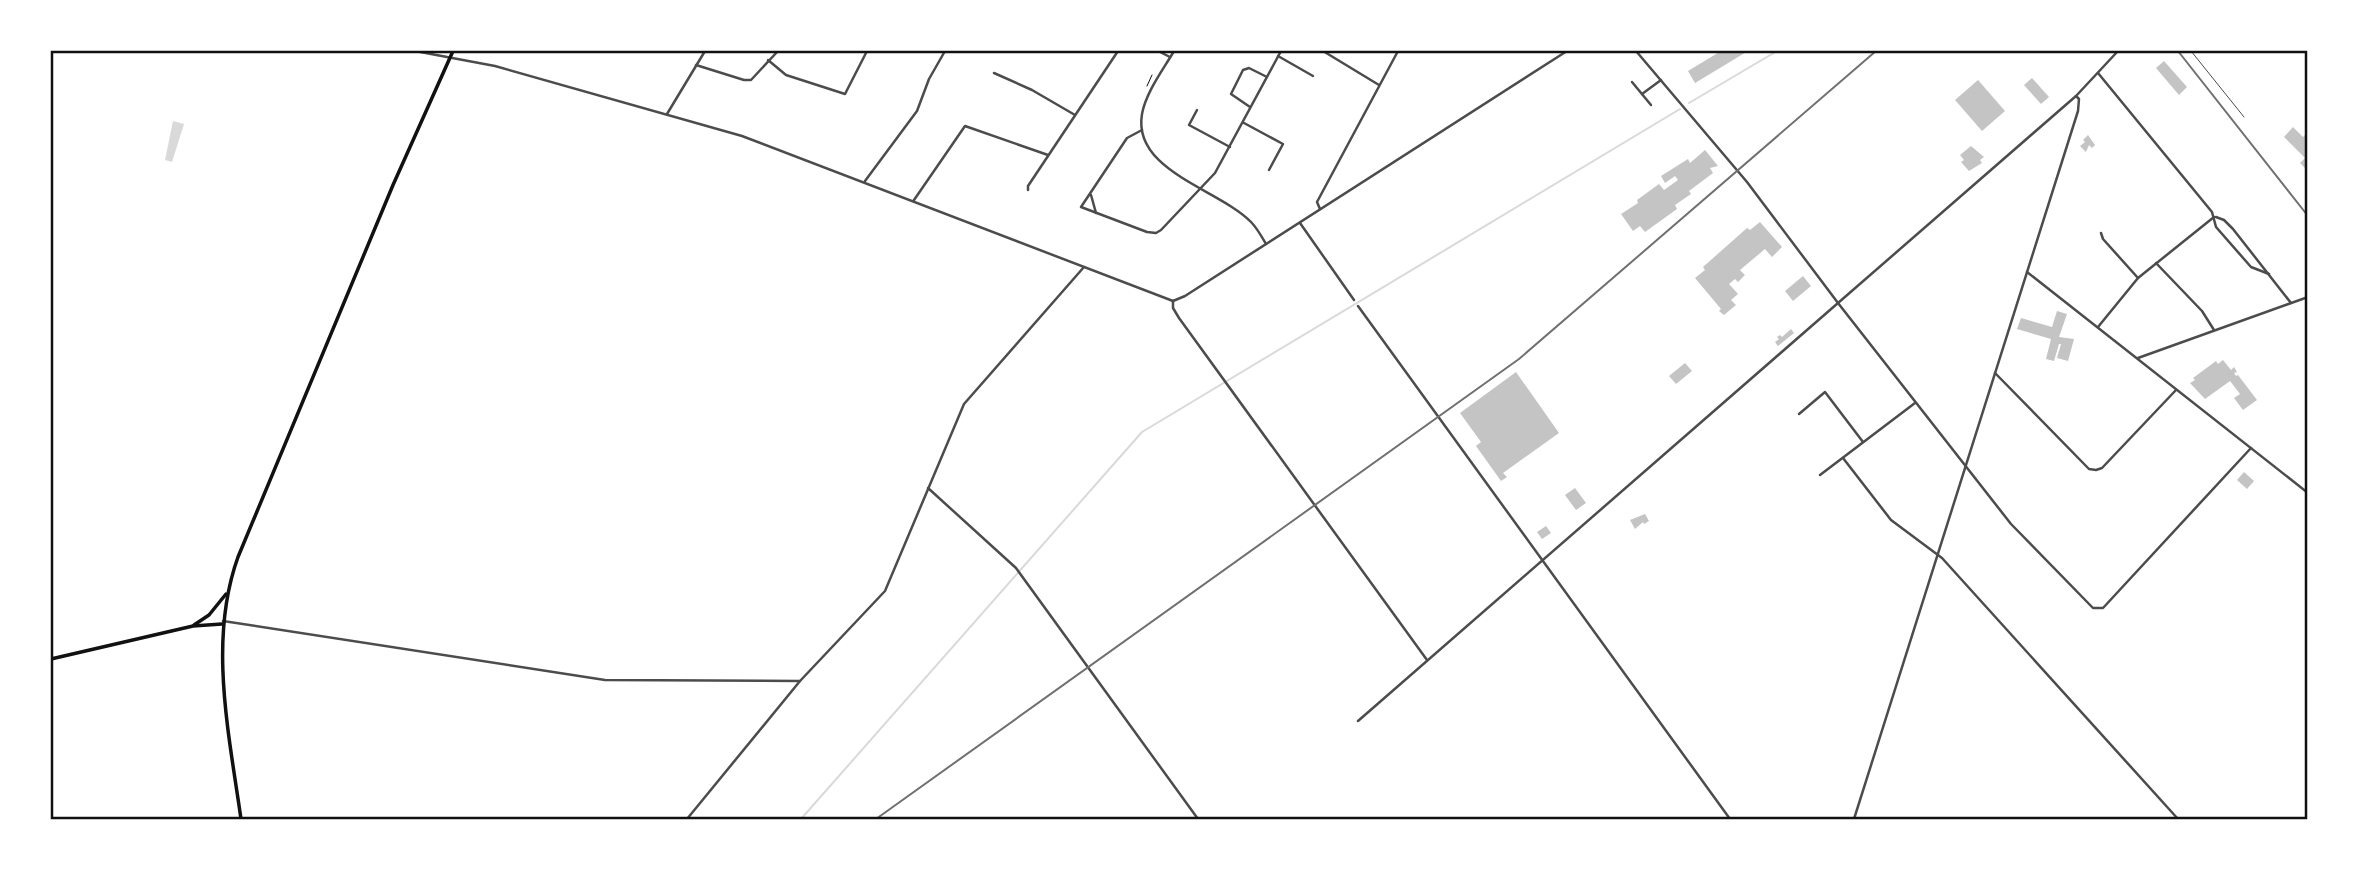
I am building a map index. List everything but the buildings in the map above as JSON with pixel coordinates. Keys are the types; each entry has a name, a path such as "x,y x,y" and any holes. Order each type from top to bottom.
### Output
{"main road":[{"path":"241,819 229,723 223,620 226,593 251,527 453,51"},
{"path":"192,626 209,615 226,593"},
{"path":"209,615 223,620"},
{"path":"51,659 223,620"}],"street":[{"path":"415,51 495,66 749,138 1173,301 1300,223 1567,51"},
{"path":"667,115 705,51"},
{"path":"696,65 751,80 778,51"},
{"path":"768,60 786,75 845,94 867,51"},
{"path":"864,182 917,111 929,79 945,51"},
{"path":"1028,190 1048,155 1118,51"},
{"path":"1158,51 1170,57"},
{"path":"1174,51 1142,114 1142,130 1153,156 1251,222 1266,244"},
{"path":"1142,130 1127,138 1081,207 1156,233 1215,173 1281,51"},
{"path":"1323,51 1380,85"},
{"path":"1320,209 1317,202 1398,51"},
{"path":"1636,51 1747,181 1838,303 2011,524 2093,608 2103,608 2251,448"},
{"path":"1358,721 2076,96 2118,51"},
{"path":"1278,56 1313,76"},
{"path":"1251,107 1234,98 1232,89 1246,67 1267,77"},
{"path":"2098,73 2214,217 2216,227 2251,267 2269,274"},
{"path":"994,74 1032,90 1074,115"},
{"path":"1642,94 1661,80"},
{"path":"1632,82 1651,105"},
{"path":"1854,819 2078,111 2079,99 2076,96"},
{"path":"1197,110 1189,124 1230,147"},
{"path":"1244,123 1283,145 1269,170"},
{"path":"913,201 965,126 1048,155"},
{"path":"1091,194 1096,213"},
{"path":"2098,327 2138,278 2214,217"},
{"path":"2214,217 2224,220 2233,229 2291,303"},
{"path":"1300,223 1354,300"},
{"path":"2101,233 2103,239 2138,278"},
{"path":"2155,263 2202,312 2214,330"},
{"path":"687,819 800,681 885,591 964,404 1084,267"},
{"path":"2027,272 2307,491 2308,486"},
{"path":"2138,358 2308,297"},
{"path":"1173,301 1173,308 1179,318 1427,661"},
{"path":"1358,306 1730,819"},
{"path":"1995,373 2090,469 2096,470 2102,468 2176,389"},
{"path":"1799,414 1825,392 1863,442"},
{"path":"1820,475 1916,402"},
{"path":"1843,458 1891,520 1937,553 2178,819"},
{"path":"928,488 1016,568 1198,819"},
{"path":"223,620 606,680 800,681"}],"lane":[{"path":"2191,51 2244,117"}],"shaded area":[{"path":"173,121 184,124 172,162 165,160"}],"waterway":[{"path":"1689,103 1777,51"},
{"path":"801,819 1142,432 1680,109"}],"railway":[{"path":"876,819 1519,359 1876,51"},
{"path":"2178,51 2308,216"}]}
